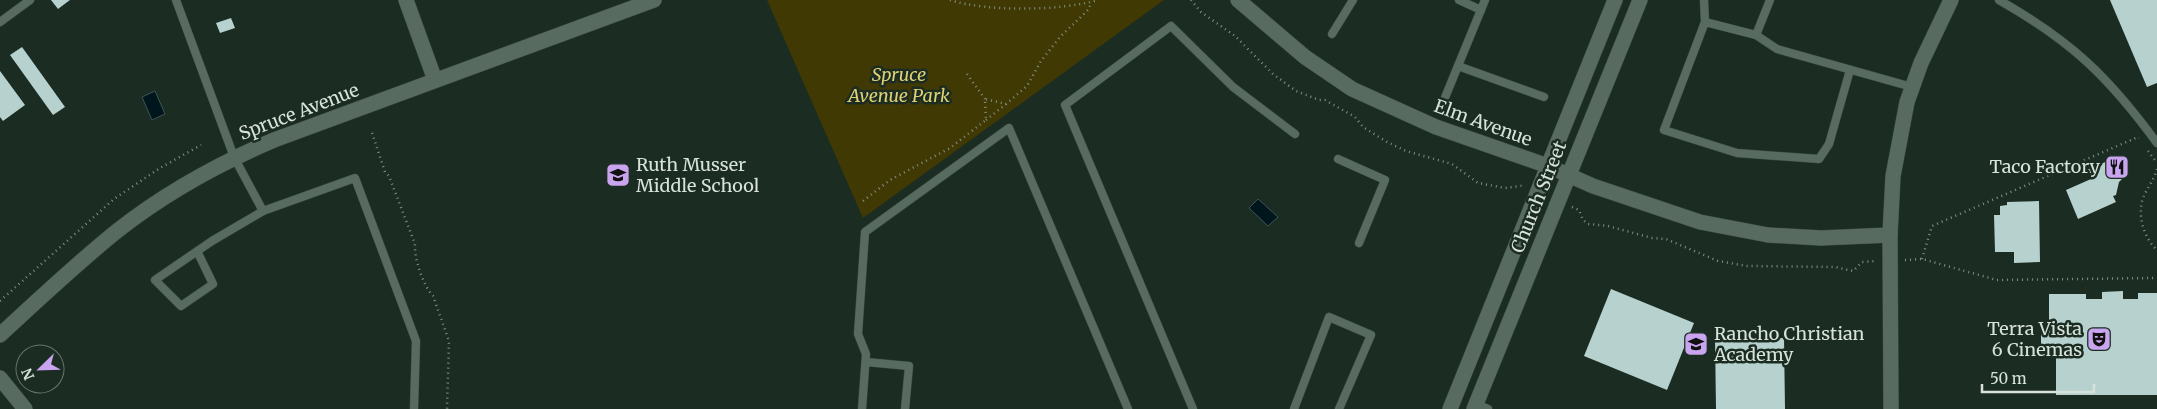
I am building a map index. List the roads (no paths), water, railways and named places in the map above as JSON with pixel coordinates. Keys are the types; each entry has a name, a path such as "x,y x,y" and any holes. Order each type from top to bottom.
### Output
{"street":[{"path":"406,0 435,80"},
{"name":"Spruce Avenue","path":"0,335 117,231 184,185 234,157 435,80 654,0"},
{"name":"Elm Avenue","path":"1238,0 1246,9 1305,57 1352,89 1436,127 1548,166 1593,186 1709,224 1768,235 1812,238 1890,235"},
{"name":"Church Street","path":"1450,409 1615,0"},
{"name":"Church Street","path":"1480,407 1569,175 1640,0"},
{"path":"1892,409 1890,235 1893,176 1898,140 1912,87 1921,63 1951,0"},
{"path":"0,378 25,409"}],"lane":[{"path":"0,22 30,0"},
{"path":"176,0 234,157 263,211"},
{"path":"1332,34 1353,0"},
{"path":"1459,0 1481,10"},
{"path":"1444,100 1485,0"},
{"path":"1704,0 1705,22 1664,130 1737,153 1819,159 1830,144 1850,70"},
{"path":"1756,35 1770,0"},
{"path":"1999,0 2063,39 2095,67 2129,104 2157,143"},
{"path":"1705,22 1756,35 1776,49 1912,87"},
{"path":"1193,409 1065,105 1171,26 1233,87 1295,134"},
{"path":"1458,66 1544,97"},
{"path":"862,409 866,354 858,334 865,232 1009,128 1128,409"},
{"path":"1338,159 1385,180 1359,243"},
{"path":"197,251 213,284 181,306 156,280 197,251 263,211 355,178 416,341 414,409"},
{"path":"1294,409 1328,317 1371,335 1339,409"},
{"path":"866,362 909,366 905,409"}],"water":[{"path":"155,91 165,114 152,120 142,97"},
{"path":"1258,199 1278,217 1268,226 1249,208"}],"place":[{"name":"Taco Factory","path":"2117,167"},
{"name":"Ruth Musser Middle School","path":"618,175"},
{"name":"Terra Vista 6 Cinemas","path":"2099,339"},
{"name":"Rancho Christian Academy","path":"1696,344"}],"park label":[{"name":"Spruce Avenue Park","path":"899,85"}]}
